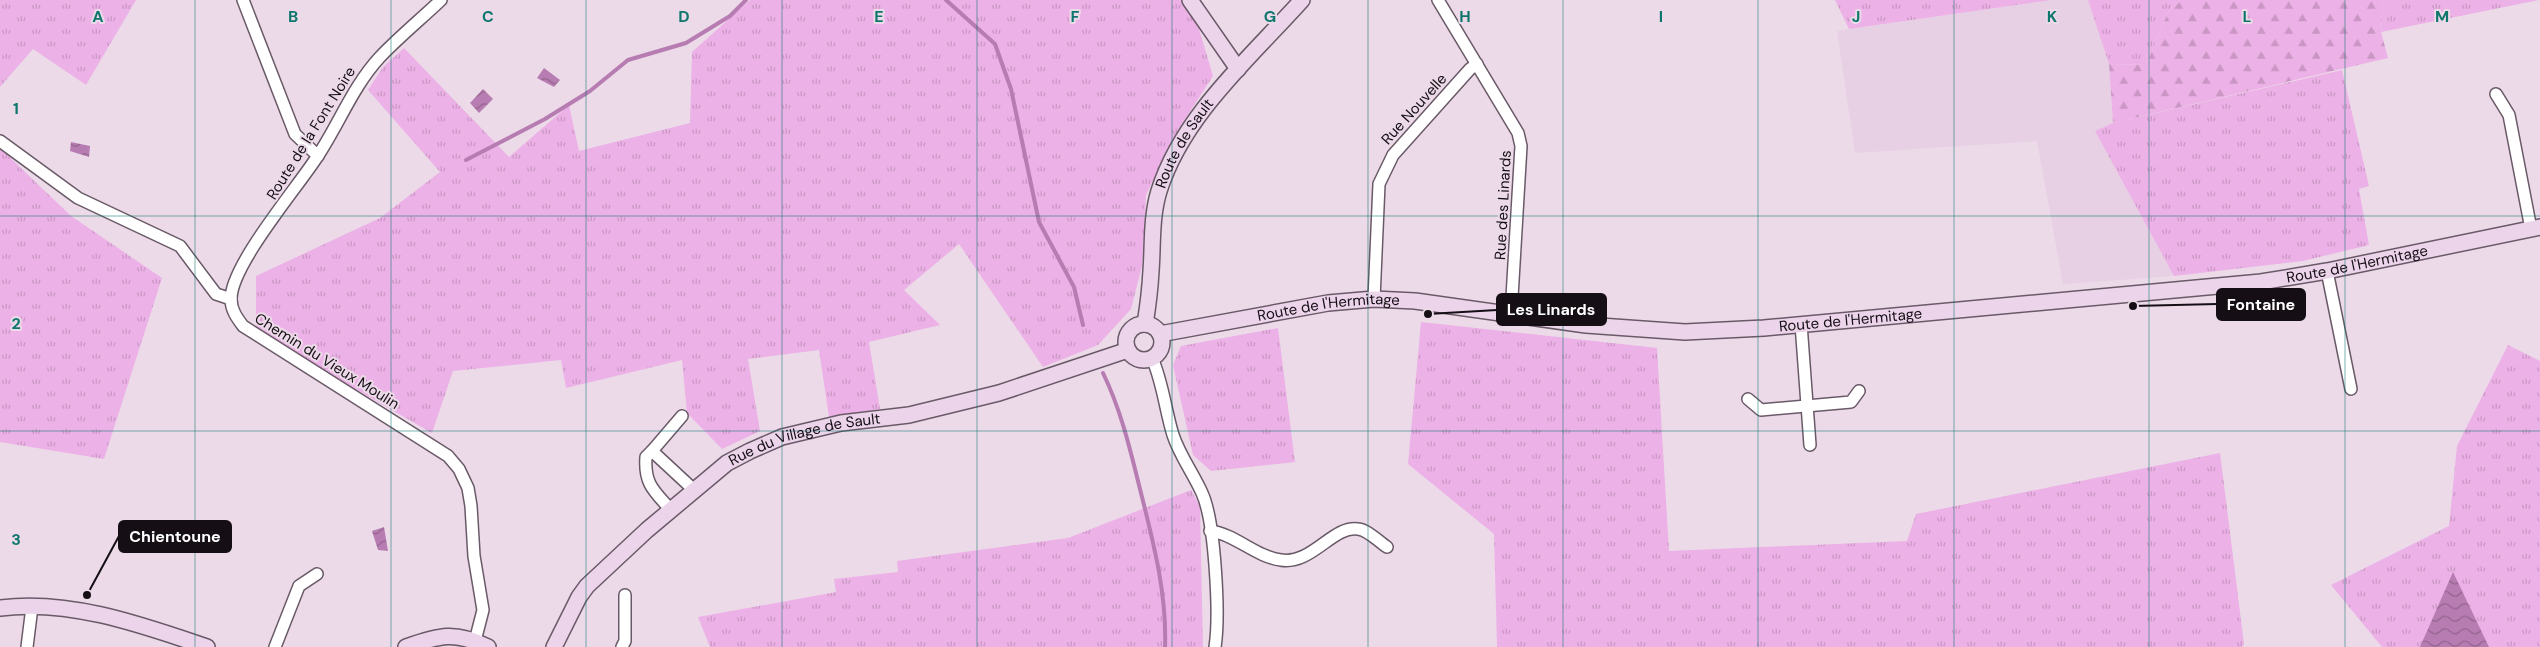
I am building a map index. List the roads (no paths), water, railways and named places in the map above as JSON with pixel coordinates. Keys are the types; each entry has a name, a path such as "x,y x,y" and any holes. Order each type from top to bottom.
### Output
{"street":[{"path":"243,0 295,134 318,156"},
{"name":"Route de la Font Noire","path":"231,299 238,275 254,248 318,156 366,75 380,57 441,0"},
{"path":"1190,0 1238,69"},
{"name":"Route de Sault","path":"1145,324 1151,271 1153,220 1159,192 1172,159 1200,114 1238,69 1302,0"},
{"name":"Rue des Linards","path":"1438,0 1518,133 1521,146 1511,314"},
{"name":"Rue Nouvelle","path":"1374,299 1379,184 1385,168 1393,155 1470,69 1477,64"},
{"path":"2496,94 2509,115 2535,228"},
{"path":"0,141 78,198 180,246 216,294 231,299"},
{"name":"Route de l'Hermitage","path":"1160,334 1328,303 1374,299 1415,301 1586,325 1685,332 1801,324 2260,282 2327,271 2535,228"},
{"path":"2327,271 2351,389"},
{"name":"Chemin du Vieux Moulin","path":"231,299 234,314 243,326 448,456 459,469 468,488 471,506 474,556 483,610 482,644"},
{"path":"1145,324 1154,327 1160,334 1162,339 1160,350 1152,358 1141,360 1128,350 1127,338 1133,328 1145,324"},
{"path":"1801,324 1810,445"},
{"name":"Rue du Village de Sault","path":"554,647 579,597 607,566 727,463 782,437 841,423 909,415 999,393 1128,350"},
{"path":"1152,358 1158,373 1174,435 1187,466 1202,494 1210,531 1217,620 1215,647"},
{"path":"1748,399 1761,410 1851,402 1859,391"},
{"path":"671,510 656,494 644,474 646,457 682,416"},
{"path":"652,450 694,490"},
{"path":"1210,531 1282,561 1308,555 1347,529 1358,529 1368,533 1387,547"},
{"path":"275,647 299,586 317,574"},
{"path":"622,647 625,642 625,595"},
{"path":"0,608 32,607 81,611 137,623 207,647"},
{"path":"27,647 32,607"},
{"path":"406,647 445,635 460,636 482,644"}],"water":[{"path":"544,68 560,80 554,87 537,78"},
{"path":"483,89 493,99 479,113 470,103"},
{"path":"71,142 90,146 89,157 70,151"},
{"path":"384,527 388,551 378,550 372,531"},
{"path":"2453,572 2489,647 2420,647"}],"waterway":[{"path":"466,160 545,119 590,91 628,60 686,43 730,16 746,0"},
{"path":"946,0 995,44 1011,89 1039,222 1074,287 1083,325"},
{"path":"1103,373 1115,401 1124,430 1154,548 1164,607 1165,647"}],"place":[{"name":"Fontaine","path":"2133,306"},
{"name":"Les Linards","path":"1428,314"},
{"name":"Chientoune","path":"87,595"}]}
